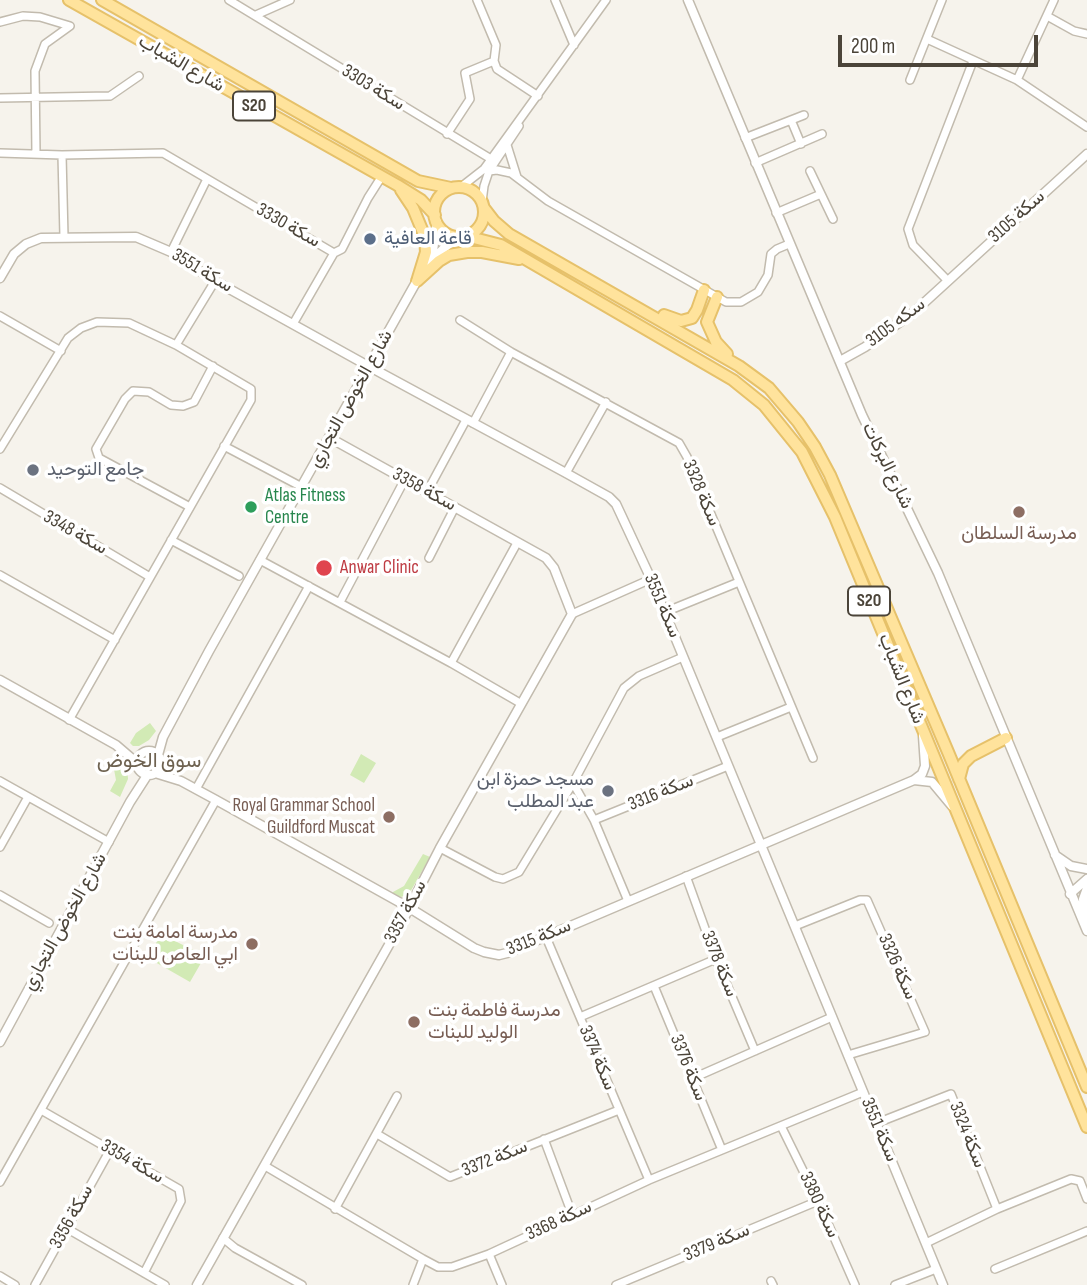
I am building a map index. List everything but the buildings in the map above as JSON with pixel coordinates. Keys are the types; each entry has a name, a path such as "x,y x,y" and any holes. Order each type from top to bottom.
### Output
{"main road":[{"name":"شارع الشباب","path":"69,0 382,176 421,200 436,218"},
{"name":"شارع الشباب","path":"102,0 418,181 456,188"},
{"path":"397,185 414,208 425,237 426,252 417,281"},
{"name":"S20","path":"456,188 474,191 483,205"},
{"path":"436,218 435,209 440,196 456,188"},
{"name":"شارع الشباب","path":"483,205 494,221 509,233 739,366 769,388 816,447 959,779 1087,1087"},
{"path":"463,236 478,228 484,215 483,205"},
{"name":"S20","path":"436,218 444,231 463,236"},
{"name":"شارع الشباب","path":"463,236 501,245 733,380 764,405 802,452 835,517 1087,1127"},
{"path":"417,281 449,255 467,252 531,261"},
{"path":"613,293 681,321 692,318 698,310 704,290"},
{"path":"717,298 709,313 708,327 716,342 739,366"},
{"path":"947,752 961,758 971,756 1006,738"},
{"path":"959,779 963,764 971,756"}],"street":[{"name":"سكة 3303","path":"229,0 491,159"},
{"path":"256,15 290,0"},
{"path":"477,0 496,45 494,61 497,69 538,96"},
{"path":"555,0 574,45"},
{"path":"456,188 479,174 491,159 606,0"},
{"name":"شارع البركات","path":"688,0 862,415 938,573 1086,930"},
{"path":"910,80 942,0"},
{"path":"1017,80 1054,0"},
{"path":"0,22 23,16 40,17 70,26 45,44 34,78 36,154"},
{"path":"1046,16 1074,31 1087,34"},
{"path":"927,39 1017,80 1087,127"},
{"path":"447,134 470,99 465,73 494,61"},
{"path":"948,281 913,245 908,229 973,61"},
{"path":"0,98 110,96 139,76"},
{"path":"483,205 484,186 489,171 526,113"},
{"path":"745,138 804,115"},
{"path":"791,120 800,144"},
{"path":"755,163 822,134"},
{"path":"507,145 517,178"},
{"name":"سكة 3330","path":"0,153 163,153 207,178 334,253 293,324"},
{"name":"سكة 3105","path":"948,281 1087,154"},
{"path":"62,155 64,237"},
{"path":"489,171 504,170 548,201 717,298 734,303 753,296 765,282 771,254 789,244"},
{"path":"810,171 833,219"},
{"path":"334,253 342,249 382,176"},
{"path":"171,252 207,178"},
{"path":"776,213 821,194"},
{"name":"شارع الخوض التجاري","path":"0,1042 130,802 152,774 160,759 163,737 300,486 330,438 433,251 436,218"},
{"name":"شارع الخوض التجاري","path":"417,281 437,254 463,236"},
{"name":"سكة 3551","path":"0,278 14,254 41,237 136,237 171,252 215,281 566,473 609,497 616,504 665,612 943,1285"},
{"path":"176,345 215,281"},
{"name":"سكه 3105","path":"840,361 865,347 914,312 948,281"},
{"path":"0,316 61,351"},
{"name":"سكة 3328","path":"460,320 511,352 675,441 682,448 813,758"},
{"path":"0,449 68,338 81,328 97,322 129,323 176,345 251,389 251,400 69,720"},
{"path":"427,492 511,352"},
{"path":"190,507 99,458 96,449 125,399 133,391 149,392 171,405 183,407 194,402 213,366"},
{"path":"566,473 606,402"},
{"name":"سكة 3358","path":"330,438 551,562 572,614"},
{"path":"224,446 300,486"},
{"path":"340,602 405,479"},
{"name":"سكة 3348","path":"0,488 150,577"},
{"path":"429,558 455,507"},
{"path":"171,540 239,576"},
{"path":"451,663 517,543"},
{"path":"260,560 451,663 520,704"},
{"path":"0,575 115,640"},
{"path":"572,614 651,579"},
{"path":"665,612 739,582"},
{"path":"196,789 309,586"},
{"name":"سكة 3357","path":"197,1285 572,614"},
{"path":"440,848 503,879 525,866 624,688 639,676 683,657"},
{"path":"0,680 116,745 145,752 160,759"},
{"path":"717,737 792,708"},
{"path":"914,780 922,774 925,765 922,729"},
{"name":"شارع الخوض التجاري","path":"130,802 138,766 145,752 163,737"},
{"path":"116,745 138,766"},
{"name":"سكة 3315","path":"160,759 181,781"},
{"name":"سكة 3315","path":"138,766 152,774 181,781 196,789 408,907 484,953 507,953 914,780"},
{"name":"سكة 3316","path":"594,820 728,766"},
{"path":"914,780 932,782 955,810"},
{"path":"0,781 109,842"},
{"path":"573,783 594,820 628,901"},
{"path":"0,847 28,797"},
{"path":"0,1182 216,800"},
{"path":"1053,853 1070,866 1087,869"},
{"name":"سكة 3378","path":"686,876 716,959 755,1051"},
{"path":"1070,894 1087,879"},
{"path":"1086,930 1083,899 1087,888"},
{"path":"0,895 49,922"},
{"name":"سكة 3326","path":"795,926 860,900 867,900 925,1032 848,1055"},
{"name":"سكة 3374","path":"546,937 649,1180"},
{"path":"580,1017 716,959"},
{"name":"سكة 3376","path":"654,986 722,1150"},
{"path":"691,1079 832,1017"},
{"name":"سكة 3368","path":"265,1166 423,1259 438,1267 452,1267 489,1254 649,1180 863,1092"},
{"name":"سكة 3324","path":"877,1124 951,1094 997,1209"},
{"path":"335,1209 397,1096"},
{"name":"سكة 3354","path":"41,1110 179,1189 181,1201 144,1273"},
{"name":"سكة 3372","path":"377,1134 450,1177 620,1110"},
{"name":"سكة 3380","path":"781,1126 855,1285"},
{"path":"544,1139 572,1214"},
{"name":"سكة 3356","path":"35,1285 110,1150"},
{"path":"926,1243 997,1209 1071,1179 1080,1181 1087,1199"},
{"name":"سكة 3379","path":"617,1285 818,1201"},
{"path":"66,1228 165,1285"},
{"path":"995,1269 1087,1231"},
{"path":"223,1238 290,1282 302,1285"},
{"path":"489,1254 502,1285"},
{"path":"413,1285 423,1259"},
{"path":"895,1285 936,1269"},
{"path":"0,1276 15,1285"}],"green space":[{"path":"150,723 156,731 149,740 139,746 133,746 130,743 136,733"},
{"path":"361,754 376,763 364,783 350,775"},
{"path":"121,757 127,765 128,779 120,797 110,791 116,780 113,764"},
{"path":"423,854 430,857 409,894 401,897 392,895 404,886"},
{"path":"161,934 205,956 190,982 148,958"}],"place":[{"name":"قاعة العافية","path":"370,239"},
{"name":"جامع التوحيد","path":"33,470"},
{"name":"Atlas Fitness Centre","path":"251,507"},
{"name":"مدرسة السلطان","path":"1019,512"},
{"name":"Anwar Clinic","path":"324,568"},
{"name":"مسجد حمزة ابن عبد المطلب","path":"608,791"},
{"name":"Royal Grammar School Guildford Muscat","path":"389,817"},
{"name":"مدرسة امامة بنت ابي العاص للبنات","path":"252,944"},
{"name":"مدرسة فاطمة بنت الوليد للبنات","path":"414,1022"}],"district":[{"name":"سوق الخوض","path":"149,762"}]}
